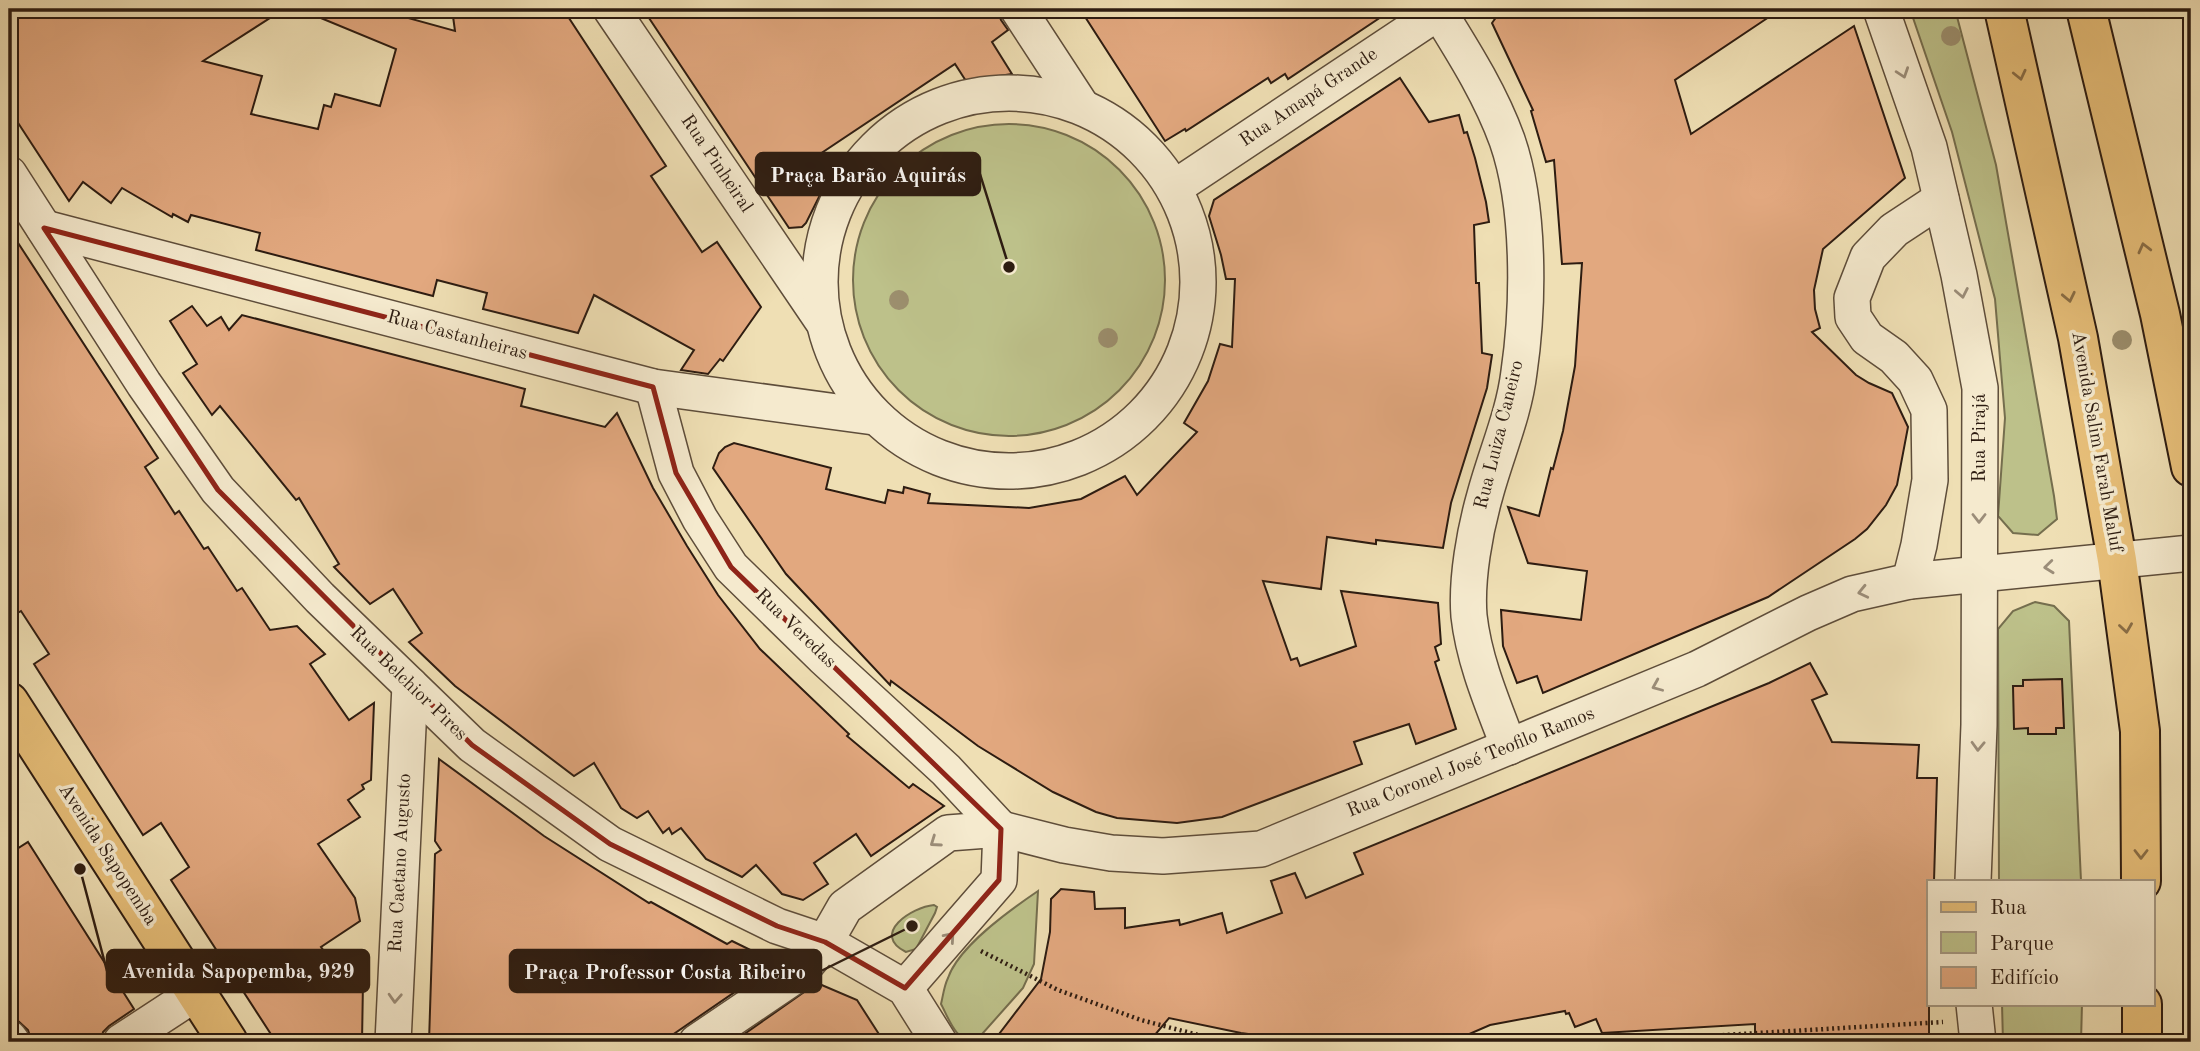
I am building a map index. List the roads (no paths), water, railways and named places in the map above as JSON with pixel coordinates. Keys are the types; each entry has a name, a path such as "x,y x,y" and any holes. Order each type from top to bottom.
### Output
{"main road":[{"name":"Avenida Salim Farah Maluf","path":"2004,9 2078,338 2117,560 2140,731 2141,880"},
{"path":"2086,9 2161,314 2191,467"},
{"name":"Avenida Sapopemba","path":"9,702 228,1042"}],"street":[{"name":"Rua Pinheiral","path":"611,9 822,320"},
{"path":"1018,9 1082,107"},
{"name":"Rua Pirajá","path":"1881,9 1929,147 1959,275 1980,388 1979,725 1973,880"},
{"name":"Rua Amapá Grande","path":"1174,188 1440,10"},
{"name":"Rua Luiza Caneiro","path":"1440,10 1478,76 1507,141 1519,193 1525,255 1524,318 1519,374 1471,554 1469,615 1483,678 1509,747"},
{"path":"1024,93 1082,107 1135,139 1174,188 1197,245 1199,306 1182,365 1147,415 1098,451 1040,470 978,470 920,450 874,417 841,372 822,320 820,261 835,205 867,156 912,119 966,97 1024,93"},
{"name":"Rua Belchior Pires","path":"9,174 144,384 218,490 320,598 472,746 610,844 777,926 825,942 905,988 939,1042"},
{"path":"1910,582 1930,480 1929,410 1915,380 1894,358 1867,338 1853,317 1852,298 1868,257 1894,230 1941,199"},
{"name":"Rua Castanheiras","path":"44,228 653,387 874,417"},
{"name":"Rua Veredas","path":"653,387 676,473 699,519 731,567 823,657 946,770 1001,830"},
{"name":"Rua Coronel José Teofilo Ramos","path":"697,1042 799,974 825,942 845,906 948,833 1001,830 1111,853 1163,856 1261,849 1697,670 1808,613 1852,594 1910,582 2191,553"},
{"name":"Rua Caetano Augusto","path":"393,1042 410,685"},
{"path":"905,988 999,880 1001,830"},
{"path":"121,1042 196,993"},
{"path":"9,1038 12,1042"}],"place":[{"name":"Praça Barão Aquirás","path":"1009,267"},
{"name":"Avenida Sapopemba, 929","path":"80,869"},
{"name":"Praça Professor Costa Ribeiro","path":"912,926"}]}
